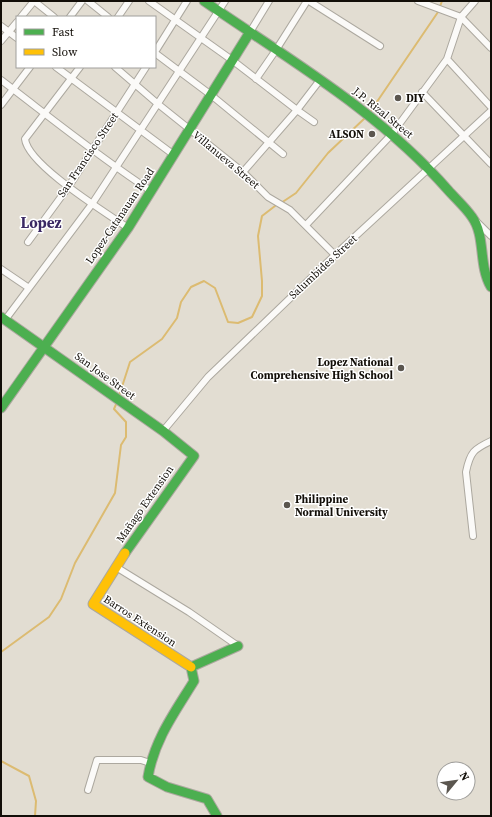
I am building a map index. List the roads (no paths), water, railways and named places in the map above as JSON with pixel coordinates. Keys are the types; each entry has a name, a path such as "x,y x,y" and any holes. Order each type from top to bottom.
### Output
{"main road":[{"name":"J.P. Rizal Street","path":"204,1 372,116 430,169 473,218 478,227 481,239 482,270 491,287"},
{"name":"Lopez-Catanauan Road","path":"1,408 128,228 250,32"},
{"name":"San Jose Street","path":"3,318 45,346 102,390 163,431 194,456"},
{"name":"Mañago Extension","path":"116,567 194,456"},
{"name":"Barros Extension","path":"116,567 93,604 192,667"},
{"path":"218,816 206,799 167,787 148,777 155,746 165,725 194,681 192,667 238,646"}],"street":[{"path":"22,16 34,1 53,16"},
{"path":"71,16 82,1"},
{"path":"88,1 107,16"},
{"path":"119,16 129,1"},
{"path":"149,1 232,60 256,80 314,122"},
{"path":"156,50 187,1"},
{"path":"3,318 29,288 92,204 158,104 178,70 225,1"},
{"path":"250,32 269,1"},
{"path":"256,80 308,1 380,46"},
{"path":"418,1 461,17 491,48"},
{"path":"306,225 392,134 447,59 461,17 475,1"},
{"path":"1,41 16,23"},
{"path":"1,26 16,37"},
{"path":"156,53 211,95 283,154"},
{"path":"447,59 491,107"},
{"path":"1,105 29,68"},
{"path":"57,68 174,155"},
{"path":"79,68 25,139 26,146 38,161 69,186 92,204 128,228"},
{"name":"Villanueva Street","path":"116,68 158,104 243,172 268,197 290,210 335,255"},
{"name":"San Francisco Street","path":"28,242 69,186 145,68"},
{"path":"1,80 44,115 116,168 151,191"},
{"path":"243,172 270,143 320,80"},
{"path":"422,92 491,164"},
{"name":"Salumbides Street","path":"163,431 208,377 335,255 430,169 491,111"},
{"path":"473,218 491,236"},
{"path":"1,269 29,288"},
{"path":"473,536 466,472 468,462 474,449 491,441"},
{"path":"116,567 190,612 238,646"},
{"path":"88,790 97,760 141,760 150,763"}],"waterway":[{"path":"370,112 438,12 442,1"},
{"path":"281,203 296,193 328,153 366,117"},
{"path":"119,396 130,362 162,339 177,318 181,302 191,287 204,281 215,288 228,322 238,323 252,317 262,296 258,236 262,216 275,206"},
{"path":"1,652 49,617 61,599 75,563 115,493 121,445 126,437 126,422 114,409 117,402"},
{"path":"1,761 29,776 36,801 35,816"}],"place":[{"name":"DIY","path":"398,98"},
{"name":"ALSON","path":"372,134"},
{"name":"Lopez National Comprehensive High School","path":"401,368"},
{"name":"Philippine Normal University","path":"287,505"}],"district":[{"name":"Lopez","path":"41,222"}]}
